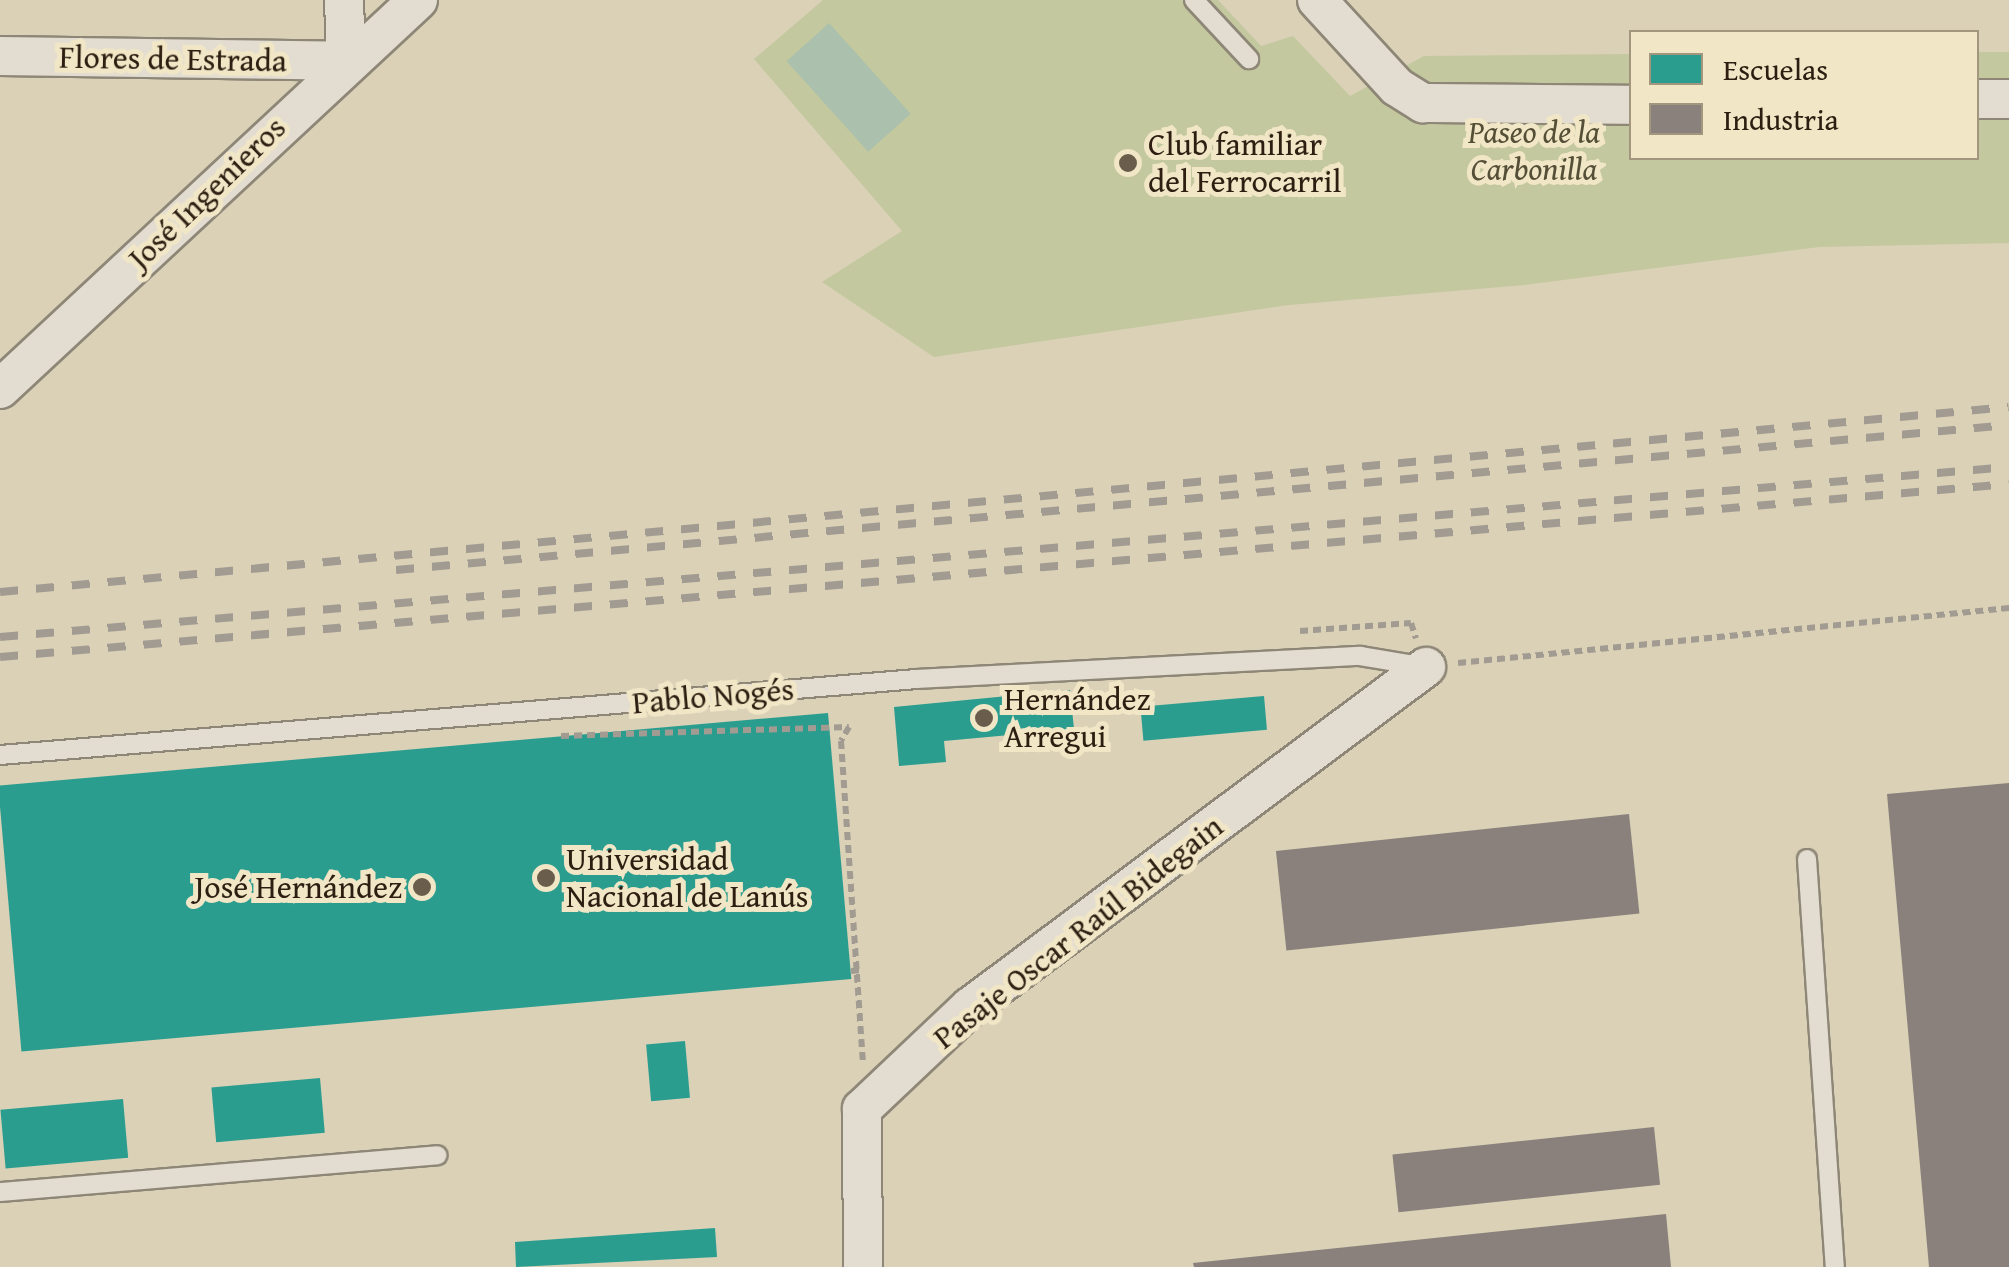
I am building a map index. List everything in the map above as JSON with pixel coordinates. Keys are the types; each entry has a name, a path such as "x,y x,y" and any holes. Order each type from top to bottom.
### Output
{"street":[{"path":"344,0 346,61"},
{"name":"José Ingenieros","path":"0,389 346,61 418,0"},
{"path":"1318,0 1397,87 1423,103 1629,105"},
{"name":"Flores de Estrada","path":"0,56 346,61"},
{"path":"1979,99 2009,99"},
{"name":"Pasaje Oscar Raúl Bidegain","path":"862,1108 970,1008 1426,666"},
{"path":"862,1108 863,1267"}],"lane":[{"path":"1194,0 1249,59"},
{"name":"Pablo Nogés","path":"0,755 916,679 1360,656 1426,666"},
{"path":"1806,858 1835,1267"},
{"path":"0,1192 436,1154"}],"path":[{"path":"1291,632 1411,623 1426,666 2009,608"},
{"path":"554,737 849,726 842,742 862,970 862,1108"},
{"path":"850,971 862,970"}],"green space":[{"name":"Club familiar del Ferrocarril","path":"823,0 1218,0 1261,46 1293,36 1350,96 1424,56 1629,54 1629,160 1979,160 1979,52 2009,52 2009,243 1819,247 1524,285 1289,305 934,357 822,282 902,231 754,59"}],"shaded area":[{"path":"829,23 911,114 868,152 787,61"}],"building: Escuelas":[{"name":"Hernández Arregui","path":"1070,690 1074,729 944,741 946,762 899,766 894,707"},
{"path":"1264,696 1267,730 1143,741 1140,707"},
{"name":"José Hernández","path":"828,713 851,979 21,1052 0,785"},
{"path":"685,1041 690,1098 651,1101 646,1044"},
{"path":"320,1078 325,1133 216,1142 211,1087"},
{"path":"123,1099 128,1158 6,1168 0,1110"},
{"path":"715,1228 717,1257 516,1267 515,1242"}],"building: Industria":[{"path":"2009,783 2009,1267 1929,1267 1887,794"},
{"path":"1629,814 1639,913 1286,951 1276,851"},
{"path":"1654,1127 1660,1185 1399,1212 1392,1154"},
{"path":"1666,1214 1671,1267 1194,1267 1193,1263"}],"railway":[{"path":"0,592 2009,407"},
{"path":"396,570 2009,425"},
{"path":"0,637 2009,467"},
{"path":"0,657 2009,484"}],"place":[{"name":"Club familiar del Ferrocarril","path":"1128,163"},
{"name":"Hernández Arregui","path":"984,718"},
{"name":"Universidad Nacional de Lanús","path":"546,878"},
{"name":"José Hernández","path":"422,887"}],"park label":[{"name":"Paseo de la Carbonilla","path":"1534,152"}]}
